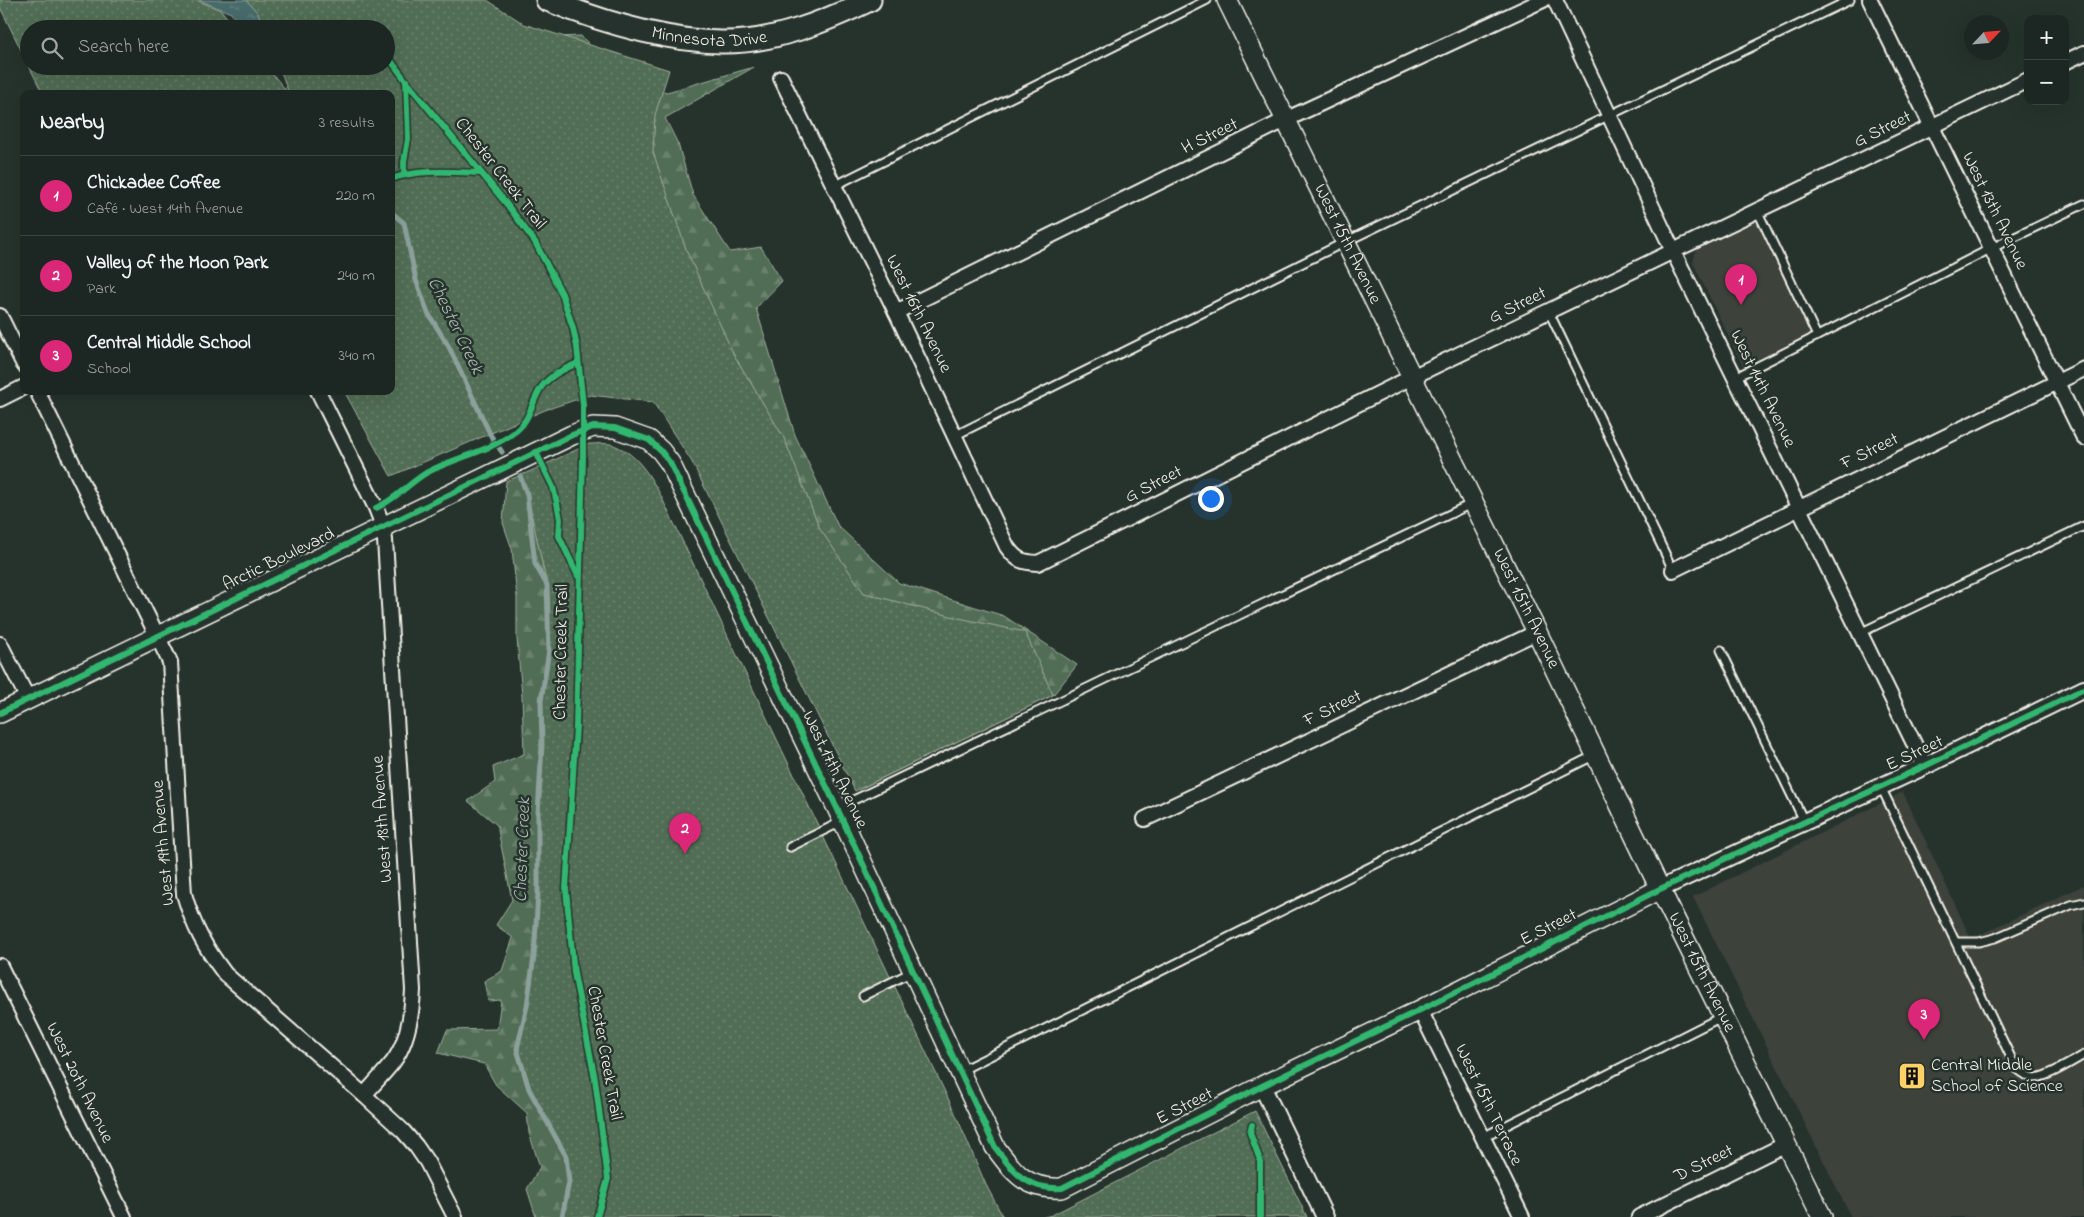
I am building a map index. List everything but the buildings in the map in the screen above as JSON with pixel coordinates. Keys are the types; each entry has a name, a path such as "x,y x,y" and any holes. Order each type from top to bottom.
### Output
{"main road":[{"name":"Minnesota Drive","path":"547,0 605,20 666,36 721,42 762,38 802,28 870,0"},
{"name":"West 15th Avenue","path":"1227,0 1822,1217"},
{"name":"West 17th Avenue","path":"572,435 593,427 615,428 649,440 670,463 840,815 995,1147 1011,1169 1028,1183"},
{"name":"Arctic Boulevard","path":"0,712 572,435"},
{"name":"E Street","path":"1028,1183 1047,1189 1062,1188 1262,1086 1420,1010 1660,889"}],"street":[{"name":"H Street","path":"896,312 1286,120 1543,0"},
{"name":"West 14th Avenue","path":"1555,0 1673,251 1800,507 1924,766"},
{"name":"West 13th Avenue","path":"1870,0 2084,438"},
{"path":"2069,60 2084,53"},
{"name":"West 16th Avenue","path":"781,78 896,312 1007,547 1014,557 1025,562"},
{"name":"G Street","path":"1025,562 1038,563 1050,558 1412,377 1758,212 2024,82"},
{"path":"0,316 20,357"},
{"name":"F Street","path":"1673,570 2084,369"},
{"path":"0,399 20,389"},
{"name":"West 19th Avenue","path":"39,395 170,662 184,894 192,924 208,952 225,974 364,1095 416,1146 455,1217"},
{"path":"320,395 384,526"},
{"name":"West 18th Avenue","path":"364,1095 394,1060 406,1032 412,1011 413,990 384,526"},
{"name":"F Street","path":"1146,819 1537,632"},
{"path":"0,644 28,699"},
{"name":"E Street","path":"1660,889 2084,689"},
{"name":"West 20th Avenue","path":"0,966 124,1217"},
{"name":"West 15th Terrace","path":"1420,1010 1522,1217"},
{"path":"1262,1086 1325,1217"},
{"name":"D Street","path":"1639,1217 1786,1144"}],"lane":[{"path":"834,186 1207,0"},
{"path":"954,436 1345,242 1850,0"},
{"path":"1736,377 1992,248 2084,204"},
{"path":"1758,212 1817,336"},
{"path":"1549,312 1673,570"},
{"path":"790,847 840,815 1474,503"},
{"path":"1860,633 2084,526"},
{"path":"1721,650 1805,822"},
{"path":"960,1071 1596,755"},
{"path":"1881,786 2016,1068 2033,1078 2044,1076 2084,1055"},
{"path":"1956,942 1979,942 1995,938 2071,905 2084,902"},
{"path":"863,996 913,971"},
{"path":"1483,1137 1723,1016"}],"shaded area":[{"path":"1764,217 1819,330 1743,366 1693,263 1696,250"},
{"path":"1903,792 1971,939 2084,885 2084,1217 1851,1217 1693,897"}],"green space":[{"path":"0,0 196,0 221,10 229,20 20,20 20,48 0,7"},
{"path":"246,0 487,0 524,24 669,70 655,115 653,152 687,252 734,355 784,438 820,529 864,593 954,617 1025,632 1053,695 855,791 692,462 653,402 590,395 545,410 391,476 346,395 395,395 395,90 288,90 282,75 395,75 395,20 261,20 258,13"},
{"path":"581,36 626,82 667,92 754,67 665,118 678,144 693,195 730,252 761,247 782,281 756,308 795,435 838,526 899,583 1004,616 1077,665 1053,695 860,789 538,38"},
{"path":"34,75 273,75 286,90 41,90"},
{"path":"589,444 613,445 624,450 637,460 660,494 955,1113 986,1185 1003,1217 562,1217 569,1182 566,1156 529,1089 517,1049 527,1006 534,956 538,893 538,814 542,745 541,701 549,650 547,585 527,494 520,476"},
{"path":"532,471 553,527 587,1217 536,1217 527,1189 540,1167 529,1133 527,1113 496,1085 484,1064 438,1053 447,1030 497,1029 501,1000 488,1001 484,981 502,971 513,938 496,925 512,900 497,825 468,801 495,782 493,767 524,754 522,696 517,639 517,597 512,549 503,523 506,481"},
{"path":"1255,1111 1307,1217 1044,1217 1052,1215"}],"water":[{"path":"199,0 246,0 258,13 261,20 236,20 231,13"}],"waterway":[{"name":"Chester Creek","path":"395,215 404,223 416,280 428,313 449,347 491,436 502,452"},
{"name":"Chester Creek","path":"520,476 527,494 535,564 547,585 549,650 541,701 542,745 538,814 538,893 534,956 527,1006 517,1049 529,1089 566,1156 569,1182 562,1217"}],"cycle path":[{"name":"Chester Creek Trail","path":"395,66 535,242 562,294 577,347 583,405 583,458 576,726 566,889 574,973 595,1079 608,1179 597,1217"},
{"path":"404,174 408,139 406,81"},
{"name":"Chester Creek Trail","path":"395,178 424,172 481,173"},
{"path":"376,508 389,501 426,473 495,444 516,431 524,422 542,386 561,371 578,363"},
{"path":"0,713 572,435 593,427 615,428 649,440 670,463 837,808 995,1147 1015,1172 1030,1183 1050,1188 1062,1188 1262,1086 1420,1010 1660,889 1925,766 2084,689"},
{"name":"Chester Creek Trail","path":"536,452 553,487 560,519 559,536 578,576"},
{"path":"1252,1125 1250,1133 1260,1160 1260,1217"}],"place":[{"name":"Chickadee Coffee","path":"1741,305"},
{"name":"Valley of the Moon Park","path":"685,854"},
{"name":"Central Middle School","path":"1924,1040"},
{"name":"Central Middle School of Science","path":"1912,1076"}]}
